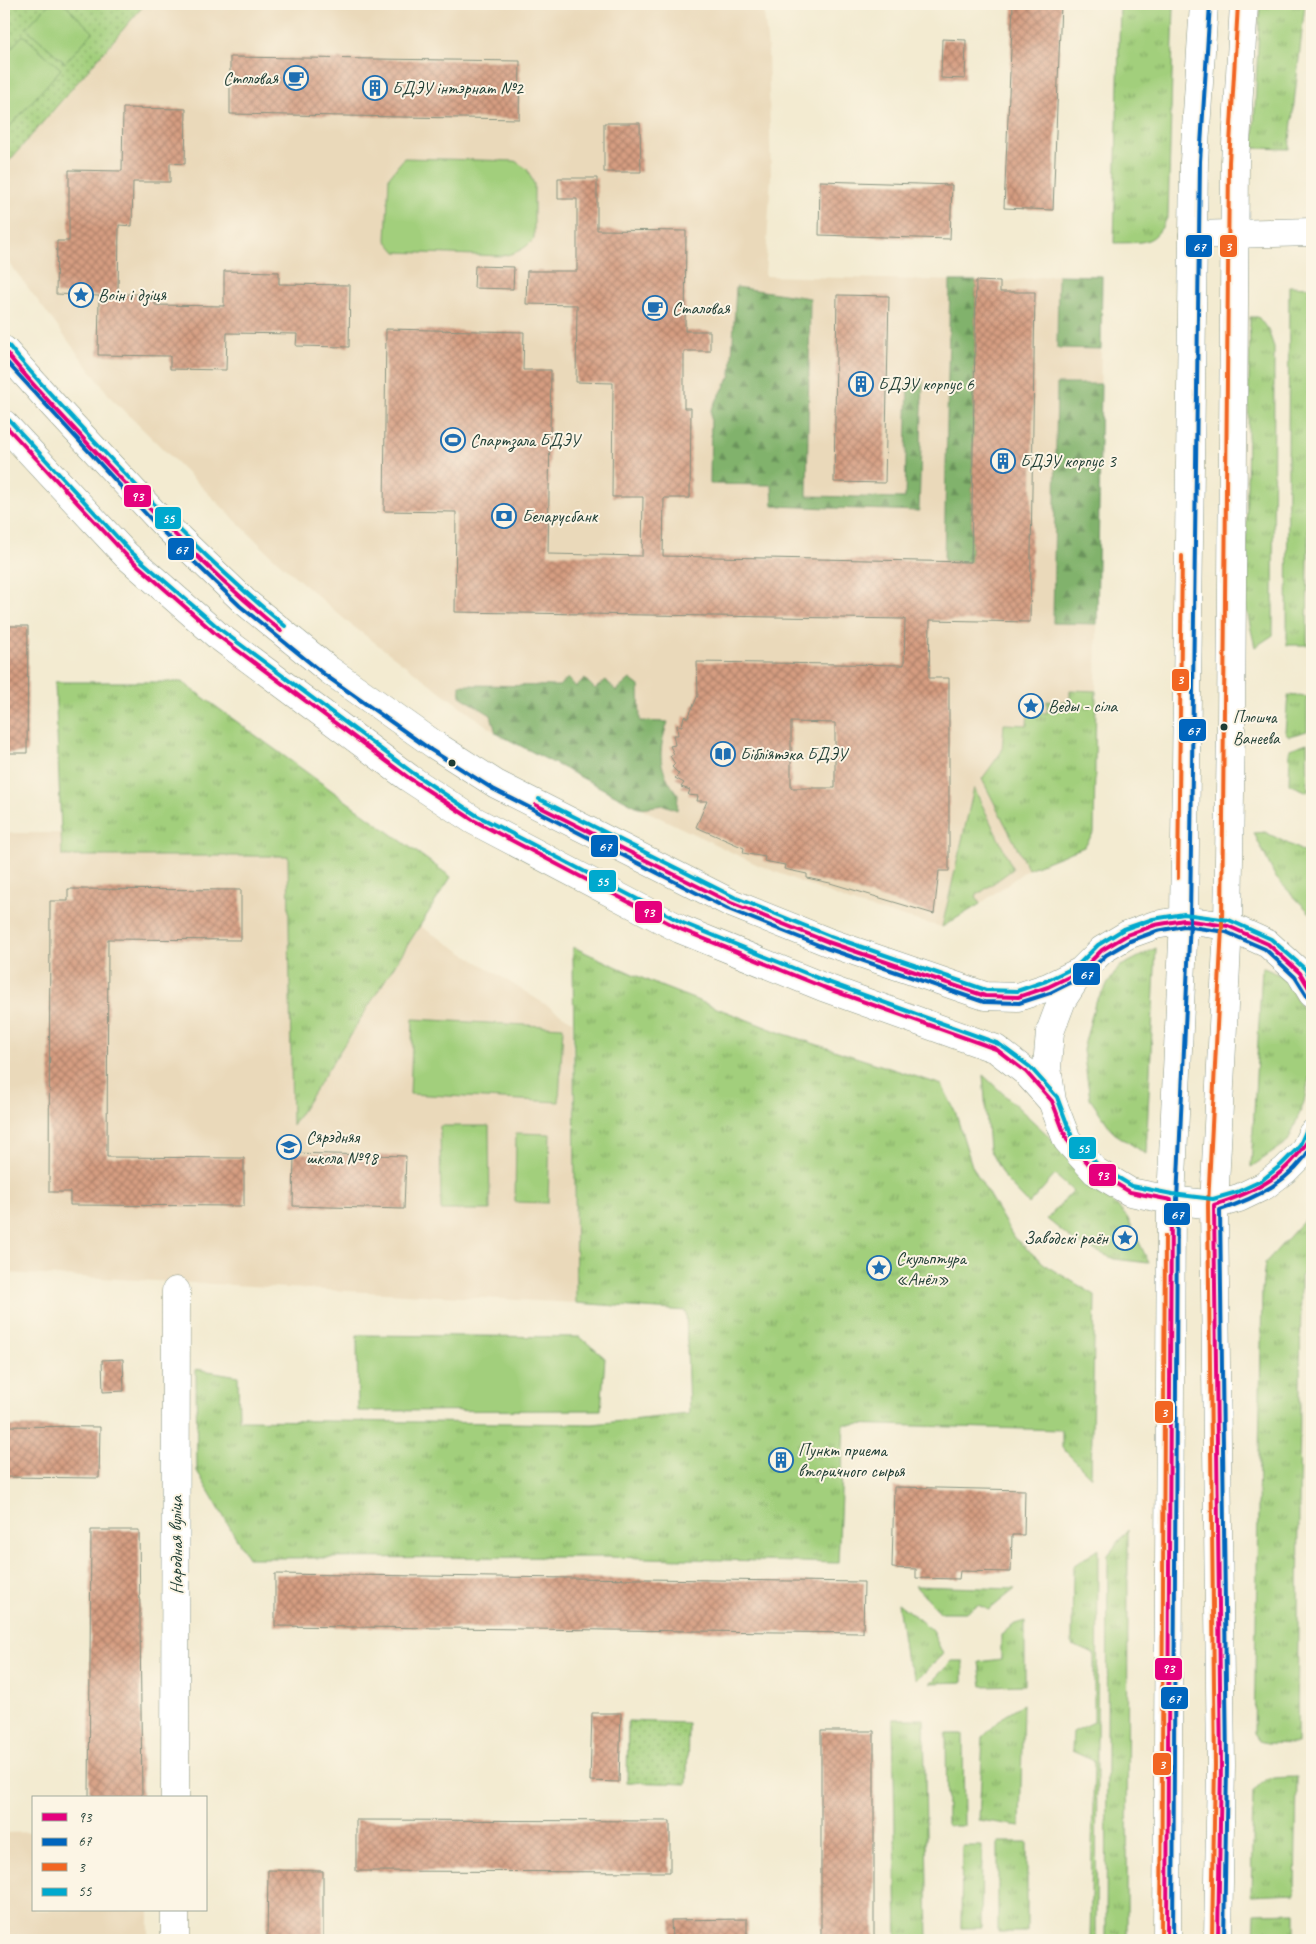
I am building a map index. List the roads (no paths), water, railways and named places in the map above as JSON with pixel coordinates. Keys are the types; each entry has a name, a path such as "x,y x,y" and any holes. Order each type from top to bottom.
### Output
{"main road":[{"path":"1167,1940 1171,1200 1184,920 1194,160 1204,4"},
{"path":"1218,1940 1221,1765 1214,1205 1228,926 1232,717 1235,162 1244,4"},
{"path":"1193,235 1312,232"},
{"path":"6,359 162,522 244,601 329,670 435,746 496,784 731,903 828,942 986,996 1018,998 1048,987 1081,971"},
{"path":"4,424 126,555 217,635 409,778 473,820 680,929 823,987 996,1049 1026,1072 1052,1101"},
{"path":"1309,1144 1285,1170 1264,1186 1239,1198 1214,1205 1171,1200 1130,1192 1095,1171 1067,1140 1052,1101 1047,1067 1050,1032 1062,1000 1081,971 1102,950 1127,935 1155,925 1184,920 1228,926 1268,944 1300,973 1312,993"},
{"name":"Народная вуліца","path":"175,1796 176,1291"},
{"path":"175,1912 175,1940"}],"place":[{"name":"Столовая","path":"296,78"},
{"name":"БДЭУ інтэрнат №2","path":"375,88"},
{"name":"Воін і дзіця","path":"81,295"},
{"name":"Сталовая","path":"655,308"},
{"name":"БДЭУ корпус 6","path":"861,384"},
{"name":"Спартзала БДЭУ","path":"453,440"},
{"name":"БДЭУ корпус 3","path":"1003,461"},
{"name":"Беларусбанк","path":"504,516"},
{"name":"Веды - сіла","path":"1031,706"},
{"name":"Плошча Ванеева","path":"1224,727"},
{"name":"Бібліятэка БДЭУ","path":"723,754"},
{"name":"Сярэдняя школа №98","path":"289,1147"},
{"name":"Заводскі раён","path":"1125,1238"},
{"name":"Скульптура «Анёл»","path":"879,1268"},
{"name":"Пункт приема вторичного сырья","path":"781,1460"}]}
